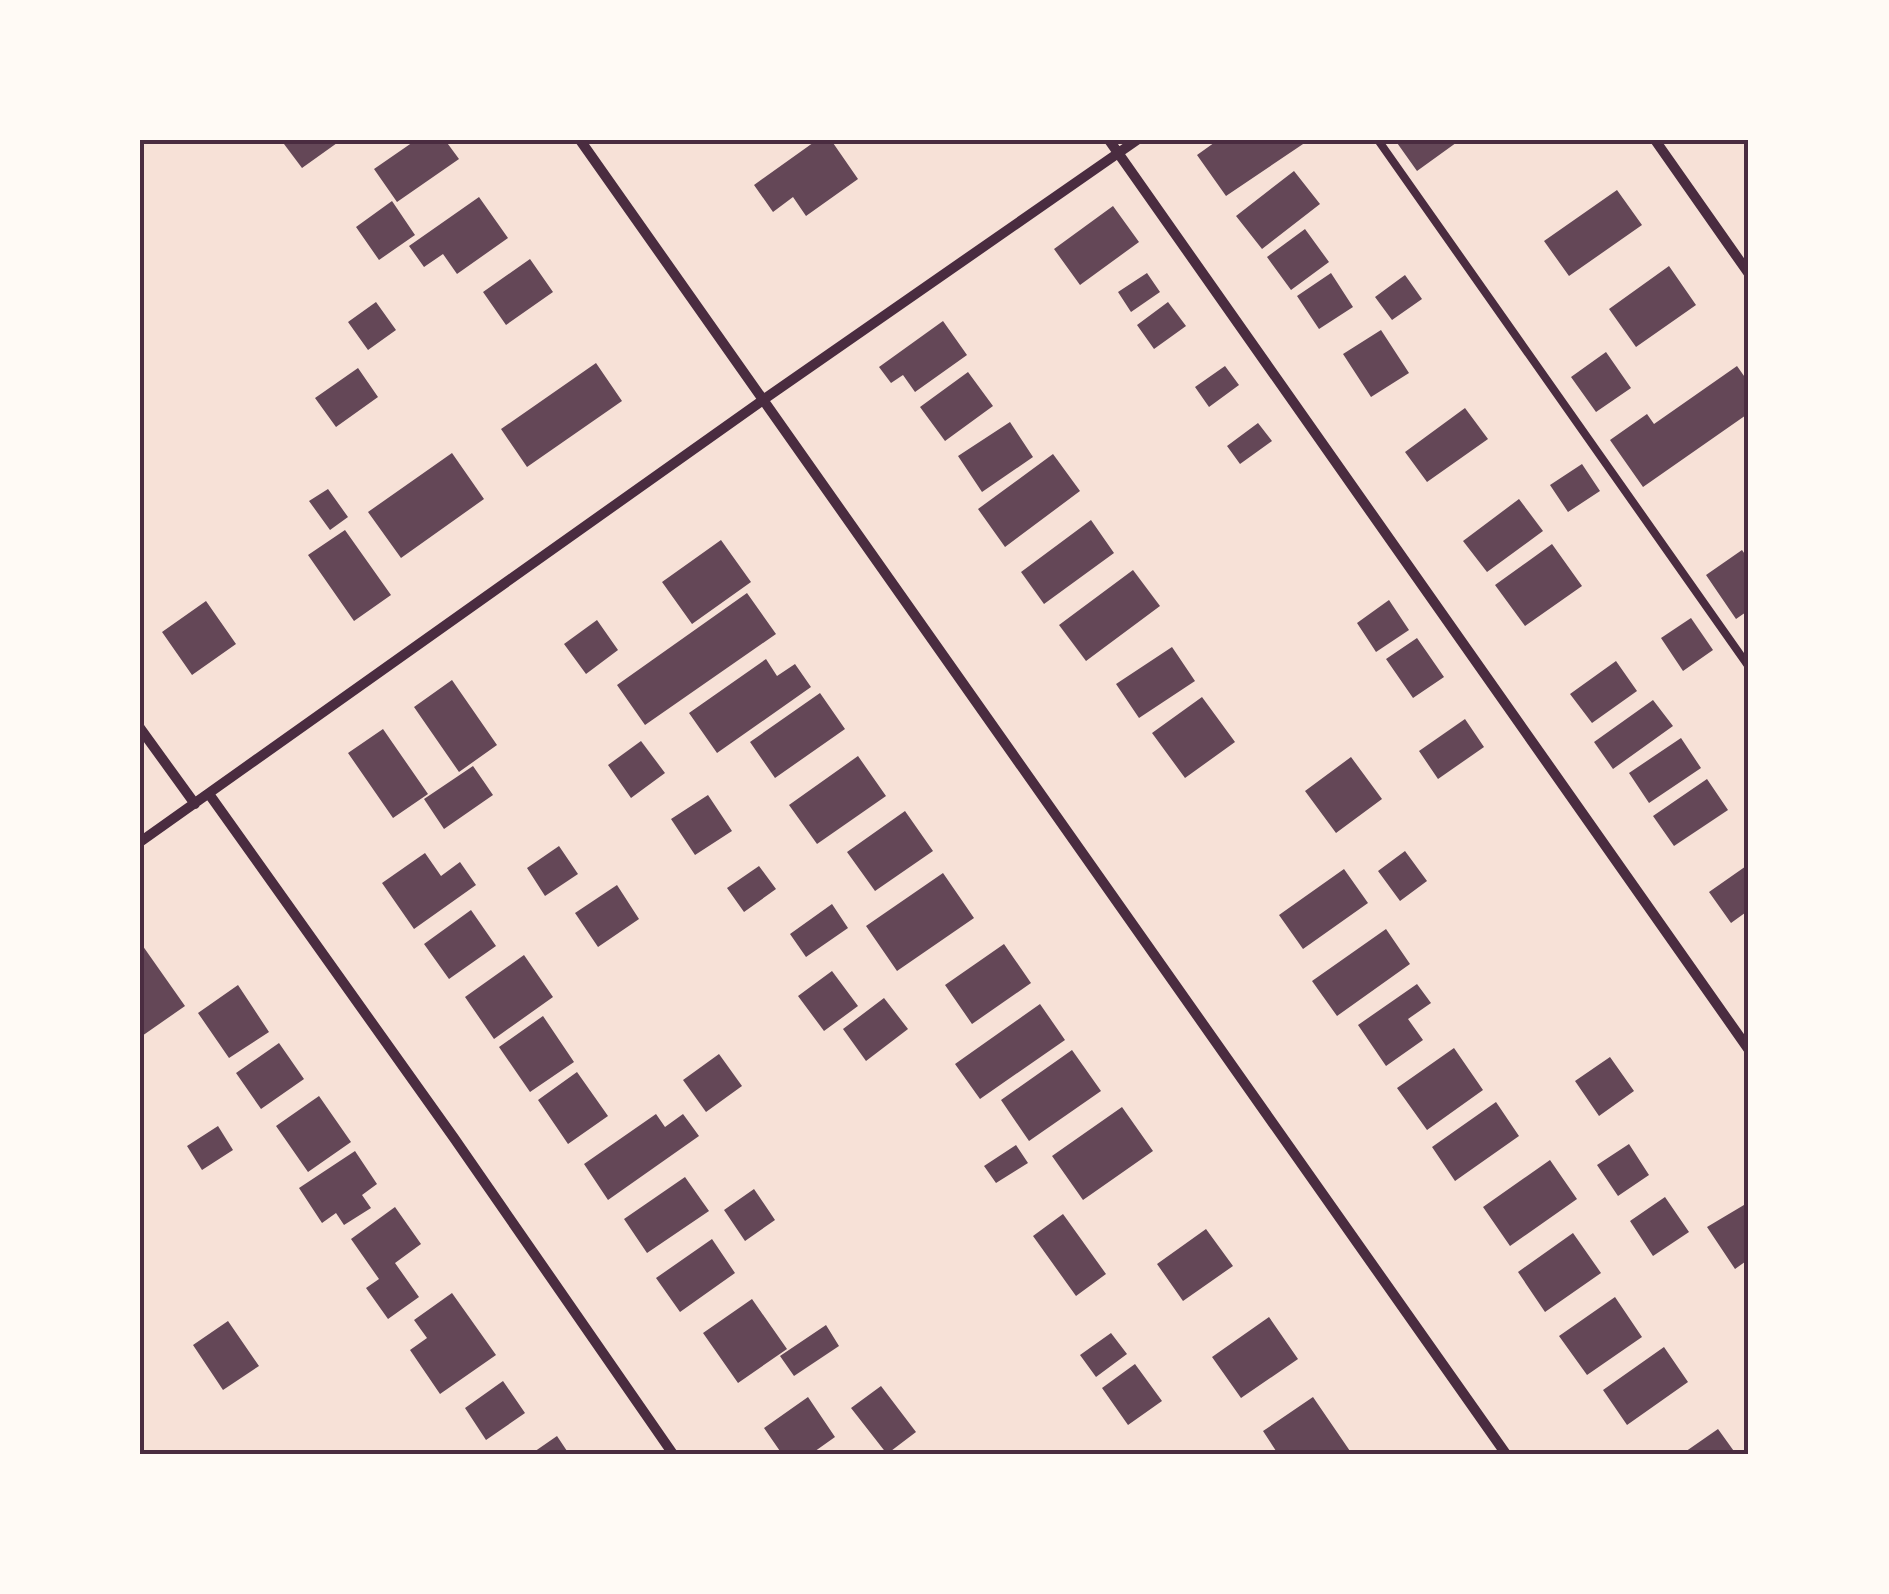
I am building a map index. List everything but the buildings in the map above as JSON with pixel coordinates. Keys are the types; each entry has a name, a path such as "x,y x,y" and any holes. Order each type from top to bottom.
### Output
{"street":[{"path":"580,140 1506,1454"},
{"path":"1109,140 1749,1050"},
{"path":"140,842 1137,140"},
{"path":"1655,140 1749,274"},
{"path":"140,728 195,804"},
{"path":"209,794 673,1454"}],"lane":[{"path":"1378,140 1749,667"}]}
